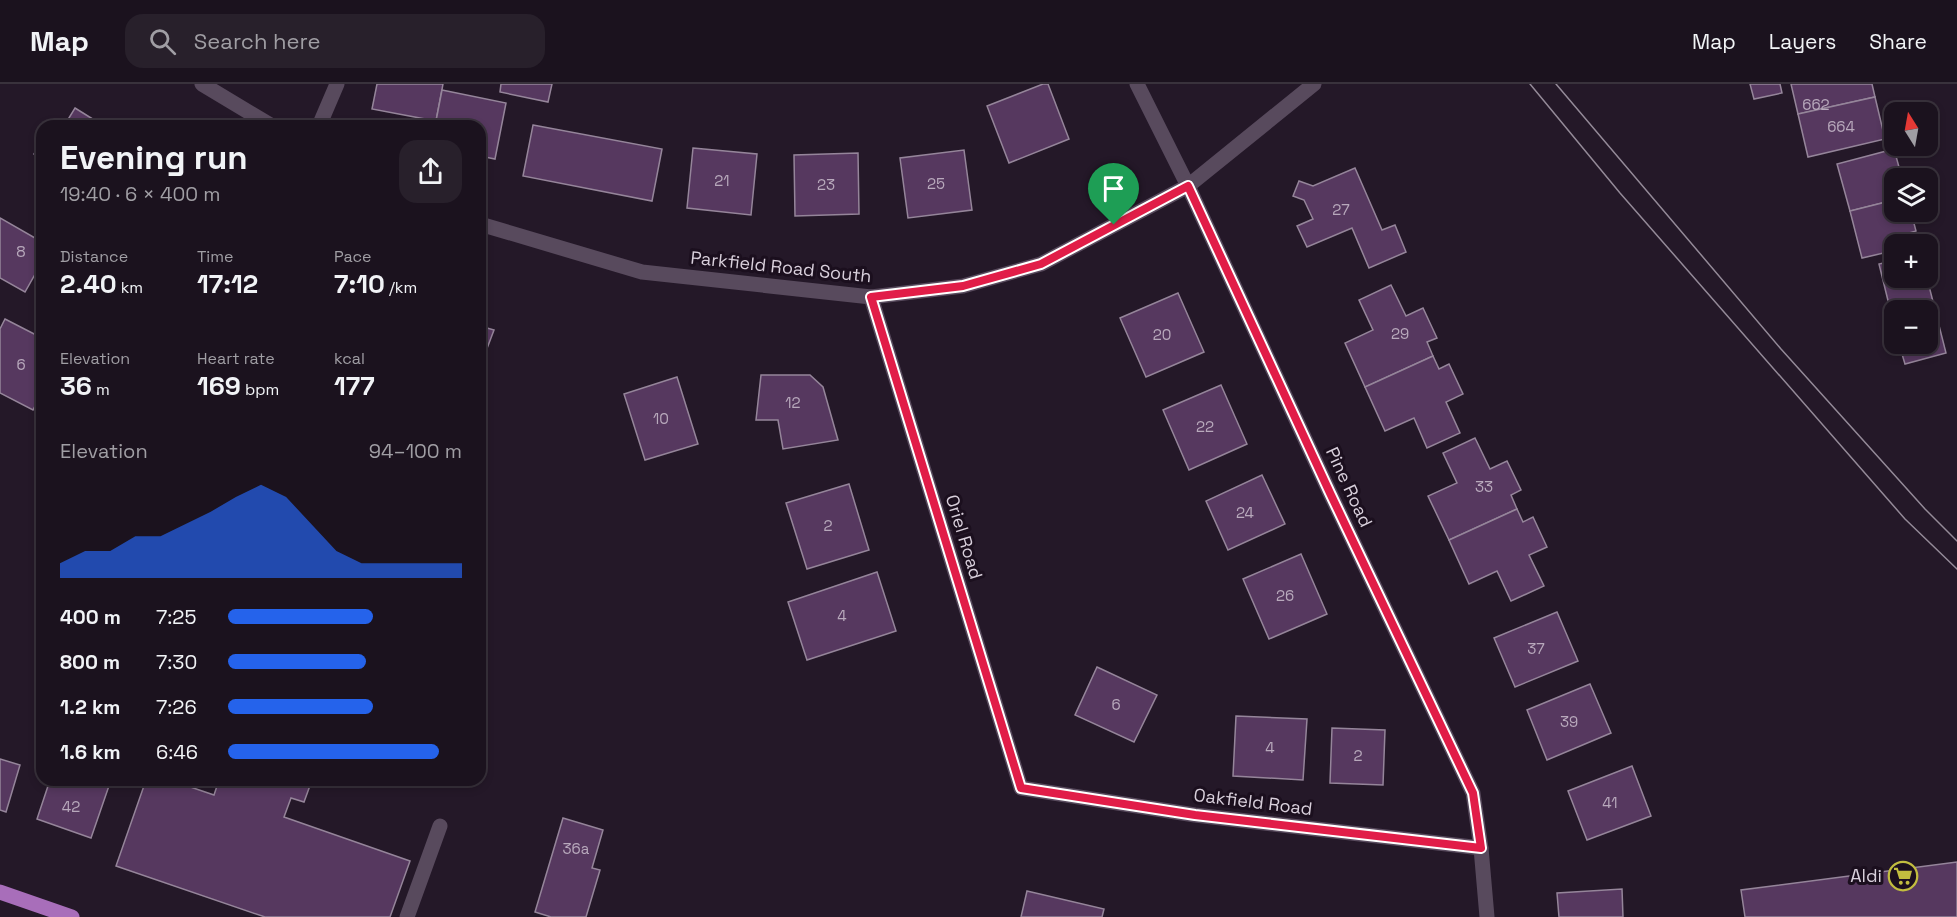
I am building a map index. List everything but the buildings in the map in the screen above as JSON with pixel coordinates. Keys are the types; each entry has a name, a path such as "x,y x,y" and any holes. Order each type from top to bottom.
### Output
{"main road":[{"path":"0,892 72,917"}],"street":[{"path":"202,84 262,120"},
{"path":"322,120 337,84"},
{"name":"Pine Road","path":"1137,84 1188,186 1330,493 1473,793 1487,917"},
{"name":"Parkfield Road South","path":"486,226 642,272 871,297 963,286 1041,264 1188,186 1314,84"},
{"name":"Oriel Road","path":"871,297 1021,788"},
{"name":"Oakfield Road","path":"1021,788 1195,815 1481,848"},
{"path":"407,917 440,826"}],"tram line":[{"path":"1530,84 1620,193 1905,519 1957,569"},
{"path":"1556,84 1781,349 1925,509 1957,541"}],"place":[{"name":"Aldi","path":"1903,876"}],"route":[{"path":"1188,186 1330,493 1473,793 1481,848 1195,815 1021,788 871,297 963,286 1041,264 1114,225 1188,186"}]}
